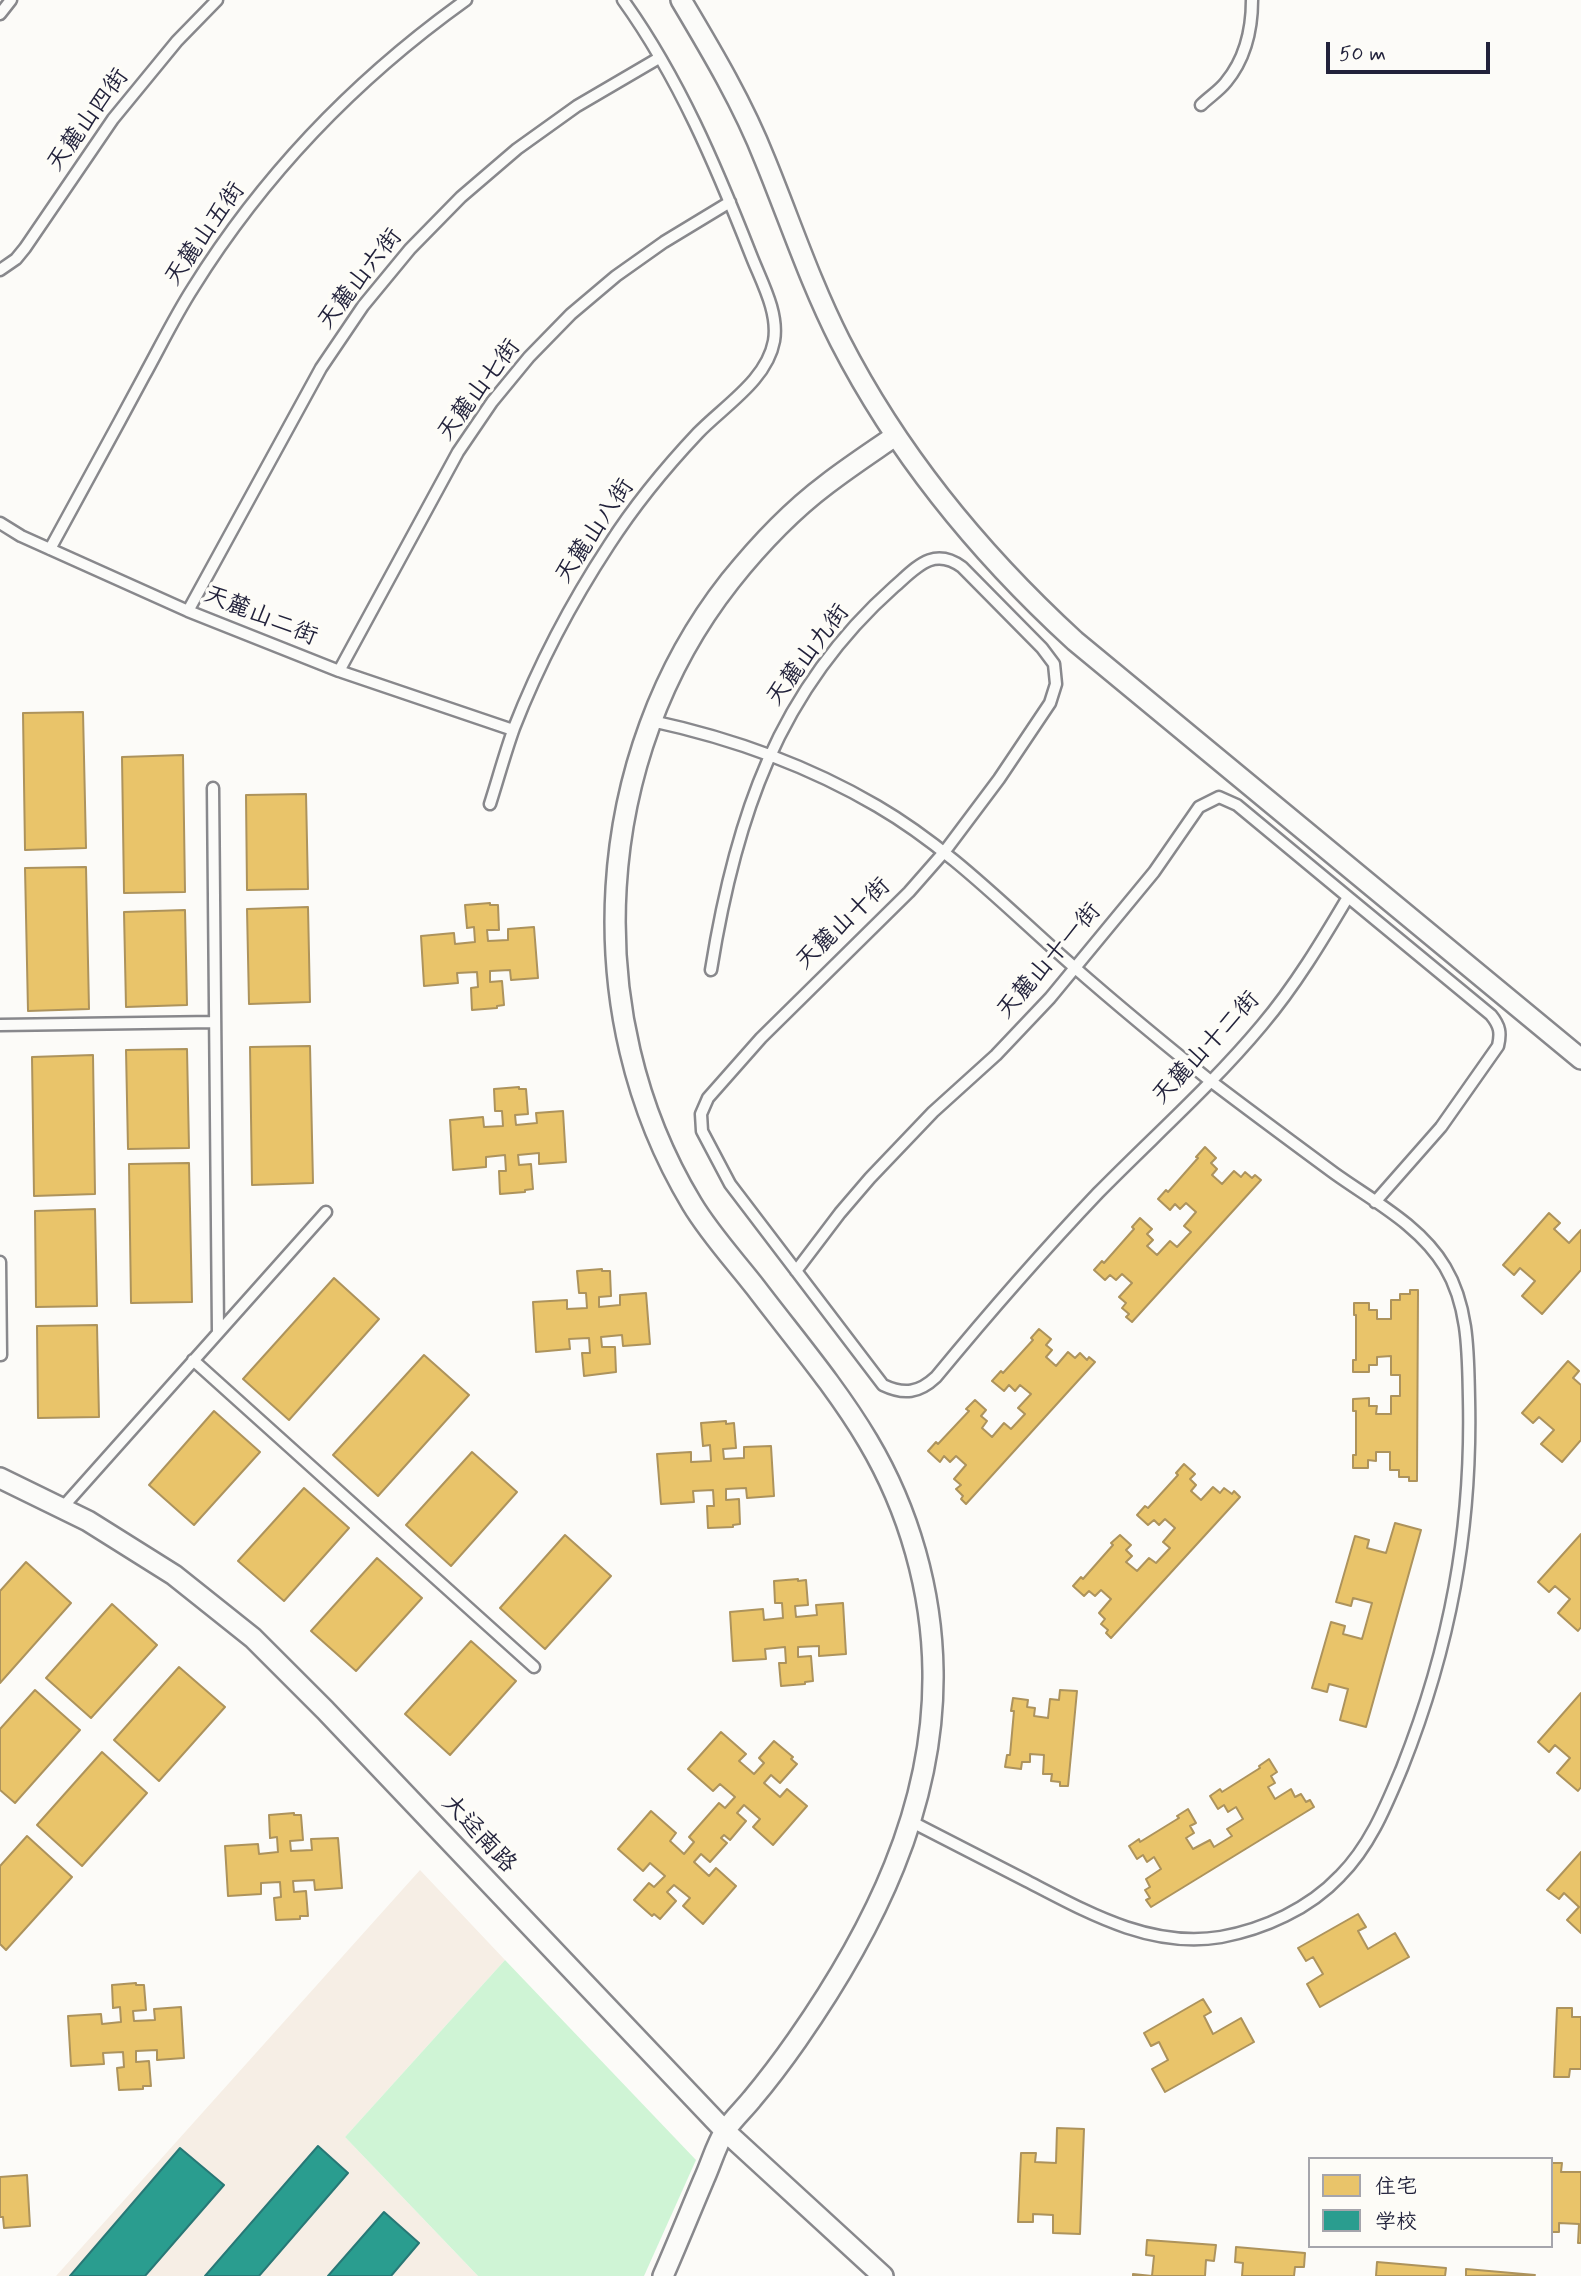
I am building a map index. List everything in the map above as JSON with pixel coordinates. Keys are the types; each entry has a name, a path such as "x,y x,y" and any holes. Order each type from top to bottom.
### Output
{"street":[{"path":"681,0 725,75 765,158 802,257 841,342 895,436 960,524 1034,604 1074,641 1581,1059"},
{"path":"663,2276 725,2131 762,2088 827,1995 882,1895 912,1822 922,1784 929,1745 933,1667 924,1589 915,1551 887,1478 848,1410 694,1207 663,1148 639,1087 623,1022 615,956 615,890 623,824 638,759 662,697 692,637 729,583 773,532 822,487 895,436"},
{"name":"大迳南路","path":"0,1478 88,1521 174,1575 253,1638 326,1710 725,2131 883,2276"}],"lane":[{"path":"0,14 11,0"},
{"name":"天麓山四街","path":"0,270 16,259 25,248 113,119 177,41 217,0"},
{"name":"天麓山五街","path":"50,550 192,289 242,216 297,148 358,86 424,30 466,0"},
{"path":"623,0 683,97 730,202"},
{"path":"1201,105 1226,83 1243,55 1252,23 1252,0"},
{"name":"天麓山六街","path":"188,611 321,368 363,306 410,249 461,197 517,149 577,106 659,58"},
{"name":"天麓山八街","path":"490,804 513,730 540,666 573,603 610,543 652,487 690,443 766,365 775,340 774,314 730,202"},
{"name":"天麓山七街","path":"339,671 458,452 492,402 571,314 616,276 664,242 730,202"},
{"name":"天麓山二街","path":"0,523 50,550 188,611 339,671 513,730"},
{"name":"天麓山九街","path":"710,970 736,849 769,754 786,720 829,656 881,599 926,561 939,557 951,559 962,567 1002,607"},
{"name":"天麓山十街","path":"796,1271 730,1184 702,1131 701,1114 708,1098 761,1038 909,892 945,851 1050,704 1056,684 1054,664 1002,607"},
{"path":"652,721 692,730 769,754 855,793 945,851 1075,968 1212,1081 1298,1147 1416,1230 1446,1268 1464,1313 1470,1451 1463,1541 1447,1630 1423,1716 1389,1800 1368,1841 1340,1877 1304,1906 1262,1927 1217,1938 1171,1938 1126,1929 912,1822"},
{"path":"213,788 218,1331"},
{"name":"天麓山十一街","path":"796,1271 870,1178 933,1112 1023,1027 1075,968 1154,872 1199,807 1219,797 1237,805 1349,897"},
{"path":"1349,897 1491,1015 1498,1024 1501,1035 1498,1046 1441,1127 1375,1202"},
{"name":"天麓山十二街","path":"796,1271 883,1385 897,1392 911,1392 925,1387 1078,1215 1153,1137 1212,1081 1263,1024 1301,973 1349,897"},
{"path":"0,1025 215,1022"},
{"path":"62,1508 326,1212"},
{"path":"0,1262 1,1355"},
{"path":"193,1360 534,1667"}],"shaded area":[{"path":"420,1870 505,1960 345,2137 478,2276 56,2276"}],"green space":[{"path":"505,1960 696,2160 644,2276 478,2276 345,2137"}],"building: 住宅":[{"path":"83,712 86,848 25,850 23,713"},
{"path":"183,755 185,892 124,893 122,757"},
{"path":"306,794 308,889 247,890 246,795"},
{"path":"86,867 89,1009 28,1011 25,868"},
{"path":"465,905 498,905 499,930 487,930 488,941 508,940 508,929 534,927 538,978 511,980 510,970 490,971 490,982 502,981 504,1005 472,1010 471,988 478,987 477,972 457,973 458,983 424,986 421,936 454,933 455,944 475,942 474,927 467,928"},
{"path":"308,907 310,1002 249,1004 247,909"},
{"path":"185,910 187,1005 126,1007 124,912"},
{"path":"310,1046 313,1183 252,1185 250,1047"},
{"path":"187,1049 189,1148 128,1149 126,1050"},
{"path":"93,1055 95,1194 34,1196 32,1057"},
{"path":"494,1089 526,1089 528,1114 515,1115 516,1125 537,1123 536,1113 563,1111 566,1162 539,1164 539,1153 518,1155 519,1165 531,1164 533,1189 500,1194 499,1171 506,1171 505,1155 486,1157 486,1167 453,1170 450,1120 483,1117 484,1127 503,1126 502,1111 495,1111"},
{"path":"1205,1147 1216,1158 1211,1163 1217,1169 1212,1175 1222,1184 1234,1171 1241,1177 1245,1172 1252,1178 1255,1175 1261,1180 1132,1322 1126,1317 1129,1314 1122,1308 1126,1303 1119,1297 1132,1283 1122,1274 1116,1280 1110,1275 1105,1280 1094,1270 1102,1261 1104,1263 1134,1229 1132,1227 1140,1218 1152,1229 1147,1234 1153,1240 1147,1246 1157,1255 1170,1241 1177,1247 1191,1232 1184,1226 1196,1212 1186,1203 1180,1209 1175,1204 1170,1210 1158,1199 1166,1190 1168,1192"},
{"path":"189,1163 192,1302 131,1303 129,1164"},
{"path":"95,1209 97,1306 36,1307 35,1211"},
{"path":"1549,1213 1560,1223 1554,1229 1569,1243 1581,1230 1581,1270 1542,1314 1522,1296 1535,1281 1520,1268 1514,1275 1503,1265"},
{"path":"577,1271 610,1271 611,1296 599,1297 599,1307 620,1305 620,1295 646,1293 650,1344 623,1346 622,1335 601,1337 602,1347 615,1347 616,1372 584,1376 582,1353 590,1353 589,1338 569,1339 570,1349 536,1352 533,1302 567,1300 567,1309 587,1308 586,1293 579,1293"},
{"path":"334,1278 379,1319 289,1420 243,1379"},
{"path":"1410,1290 1418,1290 1417,1481 1409,1481 1409,1477 1399,1477 1399,1470 1390,1470 1390,1452 1376,1452 1376,1461 1368,1460 1368,1468 1353,1468 1353,1455 1356,1455 1356,1411 1353,1411 1353,1399 1369,1398 1369,1406 1377,1406 1376,1414 1391,1414 1391,1396 1400,1396 1400,1375 1391,1375 1391,1356 1377,1357 1377,1365 1369,1365 1369,1372 1353,1372 1353,1360 1356,1360 1354,1303 1369,1303 1369,1310 1377,1310 1377,1319 1391,1319 1391,1300 1400,1300 1400,1294 1410,1294"},
{"path":"97,1325 99,1417 38,1418 37,1326"},
{"path":"1039,1329 1051,1339 1046,1345 1052,1350 1046,1357 1056,1366 1068,1352 1075,1358 1080,1353 1087,1360 1089,1357 1095,1362 966,1504 956,1489 961,1485 954,1479 966,1465 956,1456 950,1462 944,1456 940,1462 928,1451 969,1411 966,1409 975,1400 986,1410 981,1416 987,1421 982,1428 992,1437 1004,1423 1011,1429 1025,1414 1018,1408 1031,1394 1020,1385 1015,1391 1009,1385 1004,1391 992,1381 1001,1371 1003,1373 1033,1340 1031,1338"},
{"path":"424,1355 469,1395 378,1496 333,1455"},
{"path":"1568,1361 1579,1371 1573,1378 1581,1385 1581,1440 1562,1462 1541,1444 1554,1430 1539,1417 1533,1423 1522,1413"},
{"path":"214,1411 260,1452 194,1525 149,1485"},
{"path":"726,1421 726,1424 734,1423 736,1448 723,1449 724,1459 744,1458 744,1447 771,1446 774,1496 747,1498 746,1488 726,1489 726,1500 739,1499 740,1524 733,1527 708,1528 707,1506 714,1506 713,1490 693,1491 694,1502 661,1504 657,1454 691,1452 691,1462 711,1461 710,1445 703,1446 701,1423"},
{"path":"472,1452 517,1492 451,1566 406,1525"},
{"path":"1184,1464 1195,1474 1190,1479 1196,1485 1191,1491 1201,1500 1213,1487 1220,1493 1224,1488 1232,1494 1234,1491 1240,1497 1111,1638 1106,1633 1108,1630 1101,1624 1105,1619 1099,1613 1111,1599 1101,1590 1095,1596 1089,1591 1084,1596 1073,1586 1081,1577 1083,1579 1120,1535 1131,1545 1126,1550 1132,1556 1126,1562 1137,1571 1149,1558 1156,1563 1170,1548 1163,1542 1175,1528 1165,1519 1159,1525 1154,1520 1148,1525 1137,1515 1145,1506 1148,1508 1178,1475 1176,1473"},
{"path":"304,1488 349,1528 284,1601 238,1561"},
{"path":"1395,1523 1421,1530 1366,1727 1340,1720 1348,1689 1329,1684 1327,1692 1312,1688 1331,1622 1345,1626 1343,1634 1362,1639 1372,1603 1353,1598 1351,1606 1336,1602 1355,1536 1369,1540 1367,1548 1386,1553"},
{"path":"1581,1534 1581,1627 1578,1631 1558,1613 1570,1599 1555,1586 1549,1592 1538,1582"},
{"path":"565,1535 611,1576 545,1649 500,1608"},
{"path":"377,1558 422,1598 356,1671 311,1631"},
{"path":"26,1562 71,1603 0,1683 0,1591"},
{"path":"806,1580 808,1605 795,1606 796,1617 817,1615 816,1605 843,1603 846,1654 819,1656 819,1646 798,1647 798,1657 811,1656 813,1681 781,1686 779,1663 786,1663 785,1647 765,1649 766,1659 733,1661 730,1612 763,1609 764,1620 783,1618 782,1603 775,1603 774,1581"},
{"path":"112,1604 157,1645 91,1718 46,1678"},
{"path":"471,1641 516,1681 450,1755 405,1714"},
{"path":"179,1667 225,1707 159,1781 114,1740"},
{"path":"35,1690 80,1730 15,1803 0,1790 0,1729"},
{"path":"1060,1690 1077,1691 1068,1786 1060,1786 1060,1782 1051,1781 1052,1774 1043,1774 1044,1755 1030,1754 1030,1762 1022,1762 1021,1769 1005,1767 1007,1755 1010,1755 1013,1698 1028,1700 1027,1707 1035,1708 1034,1716 1048,1718 1050,1699 1059,1700"},
{"path":"1581,1693 1581,1787 1578,1791 1557,1773 1570,1758 1555,1745 1549,1752 1538,1742"},
{"path":"721,1732 746,1754 739,1761 754,1774 764,1763 759,1758 774,1741 793,1757 791,1759 797,1764 780,1783 771,1775 764,1783 780,1797 787,1789 807,1806 773,1845 753,1827 760,1819 744,1805 737,1813 746,1821 730,1840 724,1835 721,1838 727,1843 710,1862 701,1854 694,1862 709,1876 716,1868 736,1886 703,1924 683,1906 690,1898 674,1885 667,1892 676,1901 660,1919 654,1914 652,1916 634,1900 649,1883 654,1887 665,1876 650,1863 643,1871 618,1849 651,1811 676,1833 670,1841 684,1854 694,1842 689,1837 719,1803 725,1808 735,1797 720,1784 713,1791 688,1769"},
{"path":"102,1752 147,1793 82,1866 37,1825"},
{"path":"1269,1759 1277,1772 1271,1776 1275,1783 1268,1787 1275,1799 1291,1789 1295,1797 1301,1794 1306,1802 1310,1800 1314,1807 1151,1907 1146,1900 1150,1898 1145,1890 1150,1887 1146,1879 1161,1869 1154,1857 1147,1862 1143,1855 1137,1859 1129,1846 1179,1818 1177,1816 1188,1809 1196,1823 1190,1826 1194,1833 1186,1838 1193,1849 1210,1840 1214,1847 1232,1836 1227,1829 1243,1819 1236,1807 1228,1812 1224,1805 1218,1809 1210,1796 1220,1789 1222,1792 1260,1768 1259,1766"},
{"path":"269,1815 301,1815 303,1840 290,1841 291,1851 312,1850 311,1839 338,1838 342,1888 315,1890 314,1880 293,1881 294,1892 306,1891 308,1916 276,1920 274,1898 281,1897 280,1882 261,1883 261,1894 228,1896 225,1846 258,1844 259,1854 278,1852 277,1837 270,1838"},
{"path":"27,1836 72,1877 6,1950 0,1944 0,1866"},
{"path":"1581,1852 1581,1933 1567,1920 1579,1907 1564,1893 1559,1899 1547,1890"},
{"path":"1358,1914 1366,1927 1358,1931 1368,1949 1395,1933 1409,1957 1320,2007 1307,1984 1323,1974 1313,1957 1306,1961 1298,1948"},
{"path":"112,1985 144,1985 146,2010 133,2011 134,2021 155,2020 154,2009 181,2007 184,2058 157,2060 157,2050 136,2051 136,2062 149,2061 151,2086 119,2090 117,2068 124,2067 123,2052 103,2053 104,2064 71,2066 68,2016 101,2014 102,2024 121,2022 120,2007 113,2008"},
{"path":"1203,1999 1211,2012 1204,2016 1213,2034 1241,2018 1254,2042 1165,2092 1152,2069 1168,2060 1159,2042 1151,2046 1144,2033"},
{"path":"1557,2008 1572,2008 1572,2017 1581,2017 1581,2069 1570,2069 1569,2077 1554,2077"},
{"path":"1057,2128 1084,2129 1080,2234 1053,2233 1053,2215 1033,2214 1033,2222 1018,2222 1021,2153 1036,2153 1035,2162 1056,2163"},
{"path":"1553,2163 1562,2163 1561,2172 1581,2172 1581,2243 1578,2243 1579,2224 1559,2223 1559,2232 1553,2232"},
{"path":"27,2175 30,2226 4,2228 3,2217 0,2217 0,2177"},
{"path":"1147,2240 1216,2245 1214,2261 1206,2260 1205,2276 1152,2276 1154,2256 1146,2255"},
{"path":"1236,2247 1305,2253 1304,2267 1295,2267 1294,2276 1242,2276 1243,2263 1235,2262"},
{"path":"1377,2262 1446,2268 1445,2276 1376,2276"},
{"path":"1466,2269 1535,2275 1466,2276"}],"building: 学校":[{"path":"318,2146 348,2173 259,2276 205,2276"},
{"path":"180,2148 224,2185 145,2276 70,2276"},
{"path":"384,2212 419,2243 391,2276 328,2276"}]}
